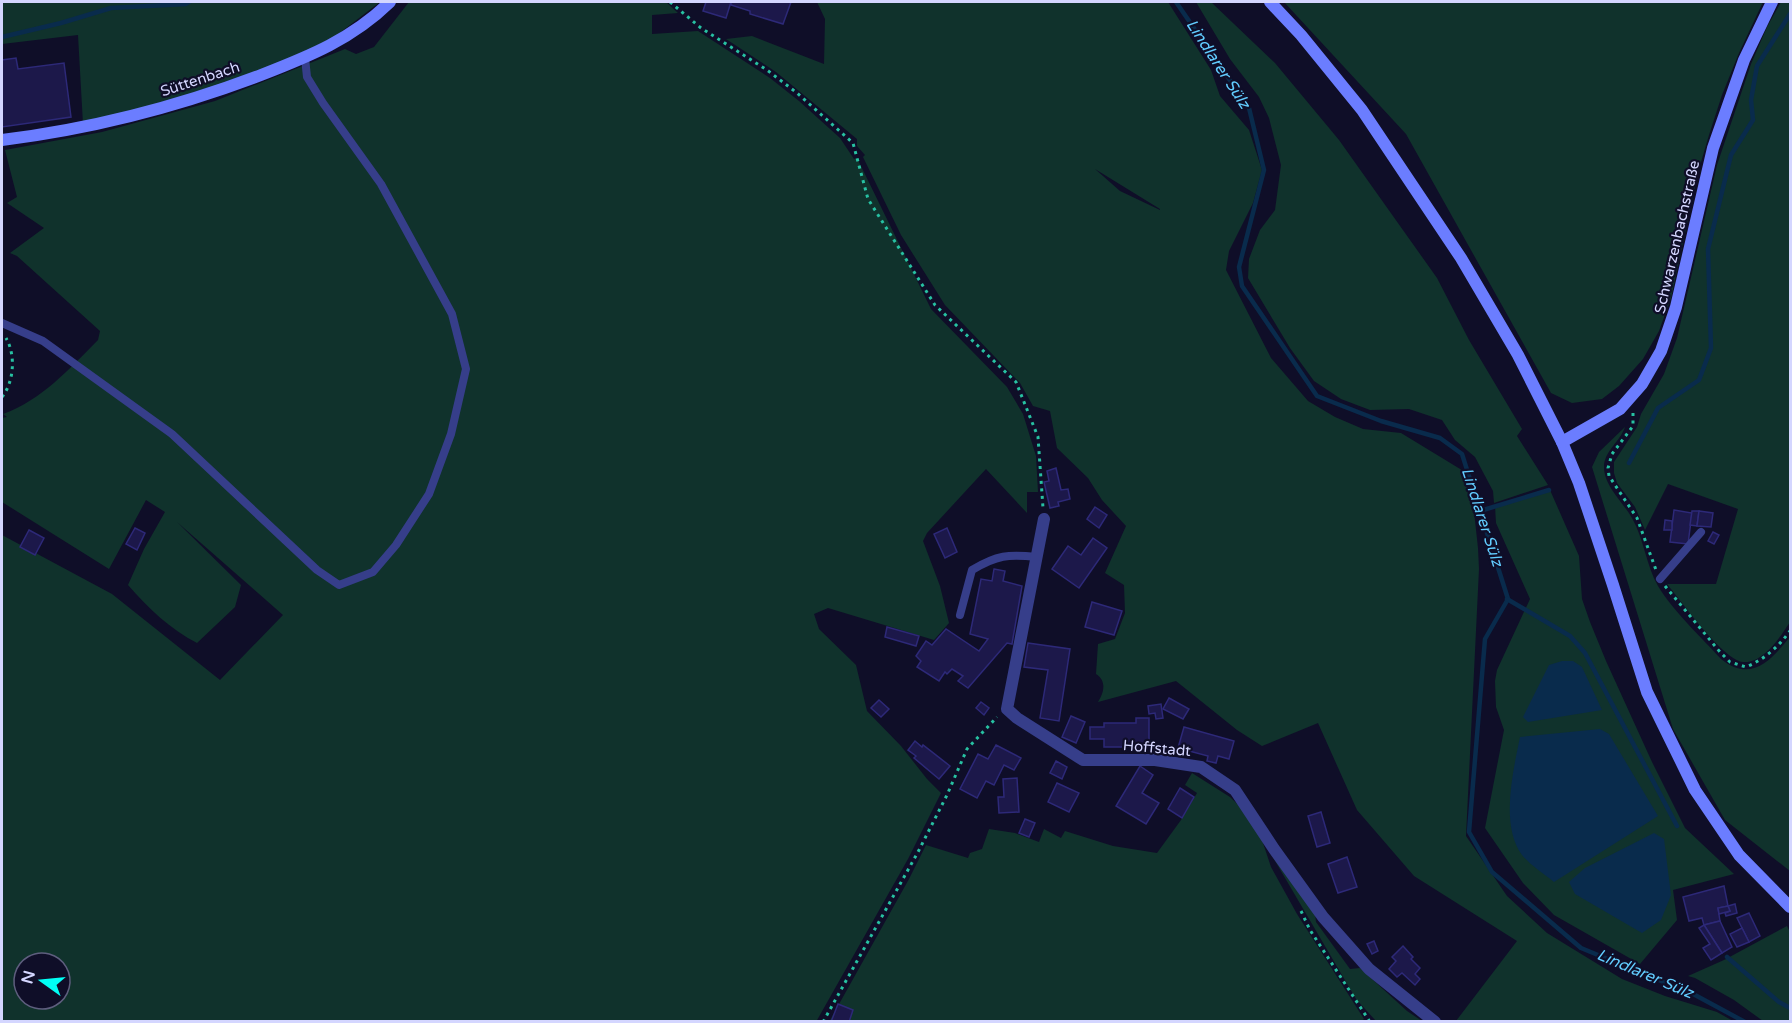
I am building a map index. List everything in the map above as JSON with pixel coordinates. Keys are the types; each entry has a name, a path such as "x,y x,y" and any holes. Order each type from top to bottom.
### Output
{"main road":[{"name":"Süttenbach","path":"2,140 85,128 197,98 305,58 353,33 390,2"},
{"path":"1270,2 1301,34 1341,82 1417,190 1461,258 1518,355 1562,442 1579,483 1647,692 1695,790 1739,855 1791,907"},
{"name":"Schwarzenbachstraße","path":"1562,442 1620,409 1641,384 1661,351 1676,307 1713,148 1744,60 1772,2"}],"street":[{"path":"1007,709 1044,519"},
{"name":"Hoffstadt","path":"1007,709 1083,760 1155,760 1201,767 1235,790 1323,917 1369,969 1435,1022"}],"lane":[{"path":"2,323 44,341 172,434 317,570 339,585 373,572 396,546 429,494 451,434 466,369 452,314 381,184 307,77 305,58"},
{"path":"1660,579 1701,532"},
{"path":"960,615 972,570 992,558 1015,555 1037,557"}],"path":[{"path":"670,2 701,28 790,87 853,143 868,199 935,305 1016,382 1038,437 1044,519"},
{"path":"2,331 9,343 13,373 2,397"},
{"path":"823,1022 918,852 967,749 989,724 1007,709"},
{"path":"1300,908 1310,930 1370,1022"}],"green space":[{"path":"2,2 380,2 304,58 196,94 83,124 78,35 2,44"},
{"path":"409,2 666,2 678,13 652,15 652,34 698,31 770,78 840,138 854,159 857,158 931,309 1007,387 1023,414 1036,456 1038,492 1027,492 1027,513 986,469 927,533 923,541 940,586 949,623 934,640 828,608 814,614 819,629 856,665 867,711 941,793 908,859 816,1022 2,1021 2,535 112,594 220,680 283,615 177,522 241,585 235,607 197,643 160,617 128,585 144,549 165,512 146,500 109,569 2,502 2,418 7,417 3,414 30,401 54,383 98,340 100,331 17,256 10,253 44,228 7,203 17,197 5,150 102,132 215,101 345,49 356,54 374,47"},
{"path":"817,2 1168,2 1211,70 1220,96 1249,130 1262,170 1253,203 1229,251 1226,270 1271,358 1308,401 1335,417 1363,429 1401,433 1470,475 1479,569 1466,836 1507,896 1547,933 1622,979 1665,996 1717,1012 1733,1021 1456,1021 1517,941 1414,876 1357,810 1318,723 1262,746 1237,730 1176,681 1098,702 1102,695 1103,684 1096,674 1098,644 1115,639 1125,613 1124,585 1105,573 1126,526 1102,500 1088,478 1057,448 1050,411 1033,406 1020,383 945,305 901,235 863,157 865,155 857,146 857,139 776,72 726,39 752,36 824,64 825,19","holes":["1095,169 1160,209 1120,191"]},
{"path":"1196,2 1211,2 1275,63 1339,140 1437,278 1469,340 1522,429 1517,436 1548,485 1494,503 1493,491 1475,457 1455,440 1442,420 1409,409 1370,410 1341,399 1314,381 1290,348 1248,278 1249,259 1260,230 1275,210 1281,165 1269,118 1259,97 1230,59"},
{"path":"1284,2 1763,2 1739,53 1709,135 1699,169 1671,298 1659,331 1643,359 1619,386 1602,399 1572,403 1551,393 1406,134"},
{"path":"1781,2 1790,2 1790,622 1764,654 1758,659 1743,662 1735,659 1714,641 1667,584 1716,584 1738,509 1668,484 1645,530 1635,507 1617,483 1614,462 1637,427 1641,414 1664,374 1677,338 1717,165 1751,64"},
{"path":"1625,427 1609,451 1605,461 1605,474 1610,487 1632,518 1654,578 1672,605 1721,659 1742,669 1751,669 1767,661 1790,637 1790,871 1725,820 1673,729 1592,467 1599,452"},
{"path":"1550,490 1579,556 1582,599 1590,622 1652,762 1685,828 1734,874 1673,890 1677,920 1640,964 1554,915 1523,883 1485,828 1504,730 1496,707 1497,670 1530,599 1496,523 1495,506"},
{"path":"1192,773 1230,797 1256,822 1271,867 1297,914 1364,1019 1360,1022 829,1022 926,845 968,858 970,853 982,849 989,829 1015,833 1039,842 1044,829 1061,838 1065,831 1113,846 1157,853 1197,793 1185,785"},
{"path":"1271,854 1315,913 1316,922 1350,969 1360,968 1407,1011 1422,1021 1376,1021 1356,999"},
{"path":"1787,926 1790,932 1790,1021 1763,1021 1734,1000 1688,976 1724,960"}],"water":[{"path":"1562,661 1573,661 1582,667 1602,710 1528,722 1523,717 1549,665"},
{"path":"1600,729 1609,734 1658,816 1554,882 1522,855 1511,829 1510,798 1520,737"},
{"path":"1654,833 1664,839 1671,895 1661,920 1642,933 1575,894 1569,882 1585,868"}],"building":[{"path":"706,2 731,2 726,18 703,11"},
{"path":"731,2 791,2 783,24 750,14 750,11 731,5"},
{"path":"16,58 18,69 64,63 71,117 2,127 2,60"},
{"path":"1056,468 1061,490 1068,489 1070,499 1058,502 1059,506 1050,508 1044,482 1049,481 1047,471"},
{"path":"1095,507 1107,515 1099,528 1087,519"},
{"path":"1674,510 1692,513 1688,544 1670,542"},
{"path":"1692,511 1699,511 1697,526 1690,525"},
{"path":"1699,511 1713,513 1711,527 1697,526"},
{"path":"1665,520 1672,521 1672,530 1664,530"},
{"path":"135,528 145,533 137,550 126,544"},
{"path":"947,528 957,552 945,558 934,534"},
{"path":"29,530 44,538 35,555 20,547"},
{"path":"1713,532 1719,535 1714,544 1708,541"},
{"path":"1093,538 1107,548 1079,588 1052,569 1068,546 1081,555"},
{"path":"994,569 1005,571 1003,581 1022,586 1012,644 1007,643 968,688 958,681 963,676 952,669 947,674 945,672 939,681 917,667 921,661 916,656 926,641 932,645 946,629 979,651 988,639 970,634 981,579 992,581"},
{"path":"1092,602 1122,611 1114,635 1085,627"},
{"path":"887,627 919,636 916,646 885,637"},
{"path":"1028,643 1070,649 1059,721 1040,718 1048,670 1024,667"},
{"path":"1169,698 1189,709 1183,719 1163,709"},
{"path":"879,700 889,709 881,717 871,708"},
{"path":"981,702 989,708 984,715 976,708"},
{"path":"1161,704 1163,718 1156,719 1155,713 1149,714 1148,706"},
{"path":"1071,716 1085,722 1076,743 1062,737"},
{"path":"1136,718 1149,718 1149,747 1104,747 1104,739 1090,739 1090,727 1104,727 1104,723 1136,723"},
{"path":"1184,727 1234,741 1229,759 1218,756 1216,763 1207,761 1208,756 1178,748"},
{"path":"915,741 950,766 939,779 908,750"},
{"path":"996,745 1021,758 1014,770 1004,765 994,785 986,781 977,798 960,789 978,754 988,759"},
{"path":"1056,761 1067,767 1062,779 1050,773"},
{"path":"1140,766 1153,775 1142,793 1159,803 1146,824 1116,806"},
{"path":"1017,778 1019,812 999,813 998,797 1004,797 1003,779"},
{"path":"1057,783 1079,793 1069,812 1048,802"},
{"path":"1180,788 1194,797 1182,818 1168,809"},
{"path":"1321,812 1330,843 1317,847 1308,816"},
{"path":"1025,819 1035,823 1029,837 1019,833"},
{"path":"1347,857 1357,887 1338,893 1328,864"},
{"path":"1724,886 1728,906 1718,908 1720,921 1704,925 1702,918 1689,921 1683,897"},
{"path":"1735,904 1737,913 1726,916 1725,913 1730,911 1728,906"},
{"path":"1728,906 1730,911 1719,914 1718,908"},
{"path":"1749,913 1760,936 1749,942 1737,918"},
{"path":"1720,921 1732,947 1722,953 1704,925"},
{"path":"1704,925 1722,953 1711,960 1703,948 1710,944 1699,928"},
{"path":"1742,928 1749,942 1737,947 1730,934"},
{"path":"1374,941 1378,951 1372,954 1367,944"},
{"path":"1403,946 1420,968 1415,974 1420,979 1415,985 1402,973 1397,977 1389,969 1396,961 1392,957"},
{"path":"838,1004 853,1010 849,1022 831,1022"}],"waterway":[{"path":"2,37 111,8 189,2"},
{"name":"Lindlarer Sülz","path":"1176,2 1249,108 1264,170 1239,267 1242,286 1317,396 1381,421 1440,438 1462,454 1508,599 1485,639 1469,832 1492,872 1581,948 1695,995 1745,1022"},
{"path":"1629,463 1658,408 1699,380 1711,348 1708,249 1731,155 1753,120 1751,100 1757,66 1790,14"},
{"path":"1480,511 1549,490"},
{"path":"1507,599 1570,636 1585,653 1677,826"},
{"path":"1727,957 1779,1002 1790,1008"}]}
